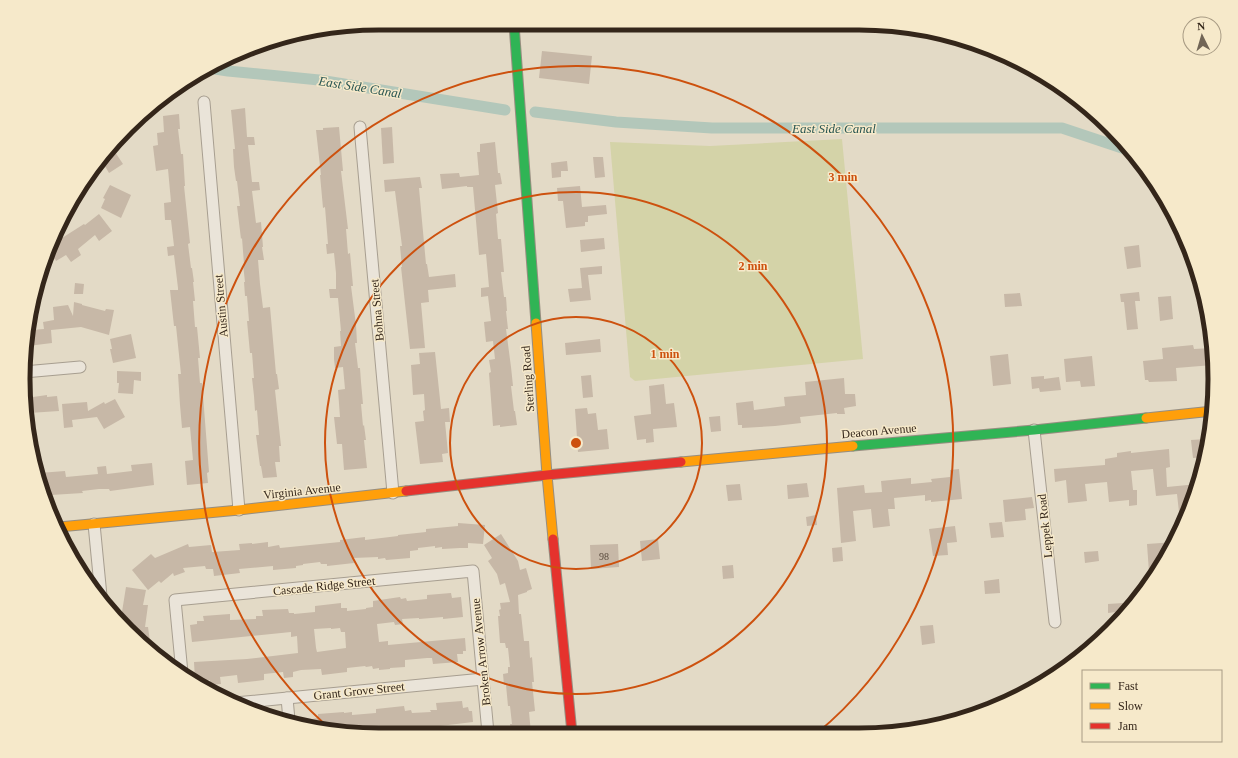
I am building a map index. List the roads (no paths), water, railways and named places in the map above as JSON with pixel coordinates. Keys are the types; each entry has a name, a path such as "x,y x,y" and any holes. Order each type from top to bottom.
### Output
{"street":[{"name":"Sterling Road","path":"514,30 547,475 572,728"},
{"name":"Austin Street","path":"204,102 239,510"},
{"name":"Bohna Street","path":"360,127 393,493"},
{"path":"30,371 80,367"},
{"name":"Deacon Avenue","path":"547,475 1034,430 1206,412"},
{"name":"Leppek Road","path":"1034,430 1056,622"},
{"name":"Virginia Avenue","path":"63,527 239,510 547,475"},
{"path":"94,524 100,589"},
{"name":"Cascade Ridge Street","path":"181,666 175,600 473,571"},
{"name":"Broken Arrow Avenue","path":"473,571 488,728"},
{"name":"Grant Grove Street","path":"247,702 483,679"},
{"path":"287,698 289,716"}],"waterway":[{"name":"East Side Canal","path":"218,70 319,80 505,110"},
{"name":"East Side Canal","path":"535,112 616,122 712,128 1062,128 1119,147"}]}
